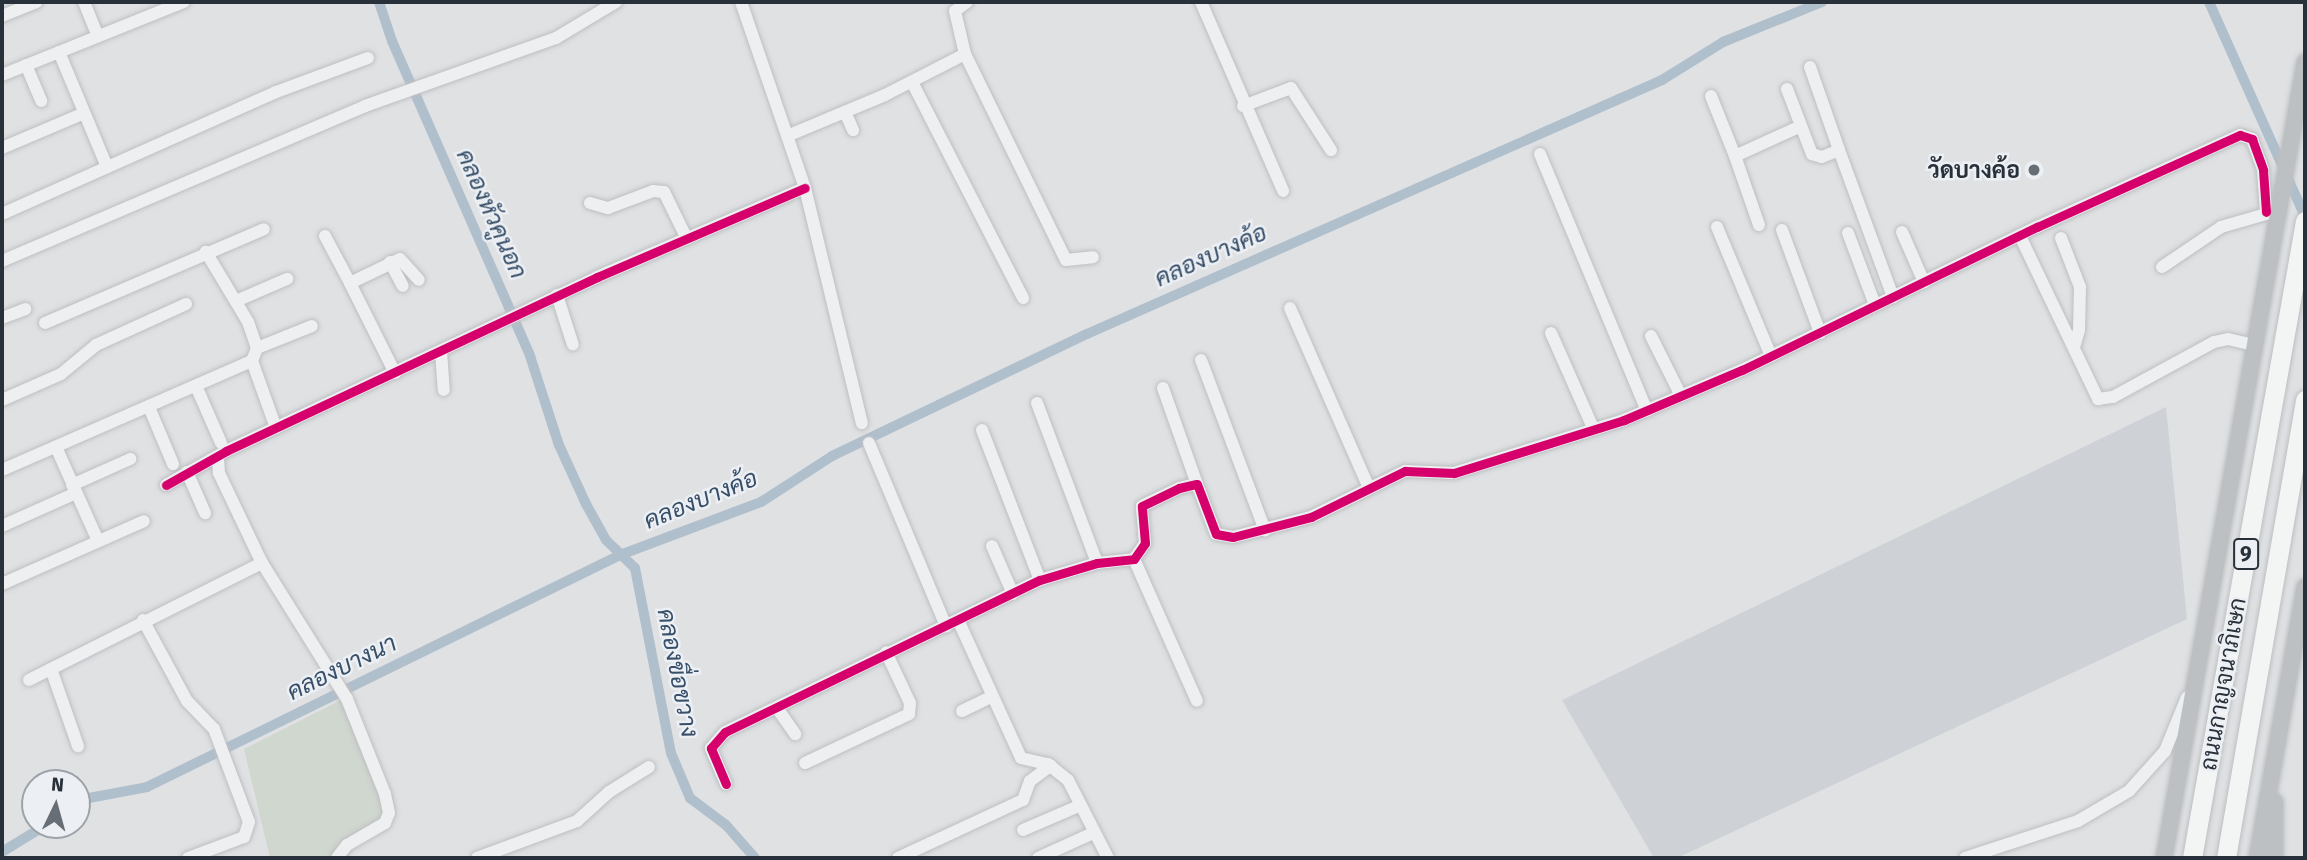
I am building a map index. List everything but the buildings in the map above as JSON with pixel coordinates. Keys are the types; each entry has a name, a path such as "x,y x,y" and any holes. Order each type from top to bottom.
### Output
{"highway":[{"name":"ถนนกาญจนาภิเษก","path":"2192,858 2305,221"},
{"name":"ถนนกาญจนาภิเษก","path":"2226,858 2305,400"}],"main road":[{"path":"2164,858 2254,345 2275,208 2305,62"},
{"path":"2257,858 2305,587"},
{"path":"2275,757 2276,858"}],"street":[{"path":"2,16 36,2"},
{"path":"84,2 99,36"},
{"path":"2,75 184,2"},
{"path":"2,261 394,94 556,38 616,2"},
{"path":"741,2 805,188 862,423"},
{"path":"967,2 957,7 955,17 965,54 1066,260 1093,257"},
{"path":"1200,2 1243,106 1283,191"},
{"path":"59,52 82,114 107,167"},
{"path":"787,136 912,82 965,54"},
{"path":"2,214 276,92 368,58"},
{"path":"26,65 41,101"},
{"path":"1810,67 1893,297"},
{"path":"912,82 1023,298"},
{"path":"1243,106 1291,88 1332,150"},
{"path":"1787,89 1799,127 1813,156 1839,150"},
{"path":"1711,96 1759,225"},
{"path":"845,112 853,130"},
{"path":"2,148 82,114"},
{"path":"1735,156 1799,127"},
{"path":"1163,388 1216,534 1233,537 1265,530 1311,517 1368,486 1415,468 1439,473 1467,469 1647,411 1821,333 2020,236 2240,135 2252,139 2275,208 2205,236 2162,267"},
{"path":"1540,154 1647,411"},
{"path":"166,485 276,428 522,312 805,188"},
{"path":"590,203 608,208 653,191 664,192 687,239"},
{"path":"1717,227 1771,356"},
{"path":"46,323 264,229"},
{"path":"1782,230 1821,333"},
{"path":"1902,232 1924,282"},
{"path":"1848,233 1875,305"},
{"path":"325,236 395,373"},
{"path":"2020,236 2102,401 2214,342 2228,339 2254,345"},
{"path":"2061,238 2080,287 2079,330 2074,347"},
{"path":"206,252 236,301 257,348 252,361 276,428"},
{"path":"350,283 390,262 404,259 419,280"},
{"path":"390,262 403,286"},
{"path":"236,301 286,279"},
{"path":"557,296 573,345"},
{"path":"2,400 61,374 96,345 186,304"},
{"path":"1290,308 1368,486"},
{"path":"2,318 25,309"},
{"path":"257,348 312,326"},
{"path":"1551,333 1593,428"},
{"path":"1651,336 1681,396"},
{"path":"441,351 444,390"},
{"path":"1201,360 1265,530"},
{"path":"2,470 252,361"},
{"path":"196,386 221,443"},
{"path":"1037,403 1097,563"},
{"path":"149,407 173,464"},
{"path":"982,430 1040,580"},
{"path":"869,443 946,626"},
{"path":"56,447 98,541"},
{"path":"218,458 219,473 262,563 347,699 389,813 380,828 347,845 337,858"},
{"path":"2,526 131,459"},
{"path":"187,472 205,513"},
{"path":"1134,559 1144,543 1142,506 1197,484"},
{"path":"2,584 144,521"},
{"path":"992,546 1013,594"},
{"path":"726,784 712,744 734,727 886,652 959,622 1040,580 1097,563 1134,559"},
{"path":"1134,559 1197,701"},
{"path":"29,680 143,620 262,563"},
{"path":"143,620 187,701 214,729 226,755 248,822 247,834 188,858"},
{"path":"959,622 1021,758 1051,765 1068,780 1108,858"},
{"path":"805,763 909,714 910,703 886,652"},
{"path":"51,669 78,746"},
{"path":"1965,858 2078,821 2129,791 2165,751 2193,683"},
{"path":"962,711 993,696"},
{"path":"777,708 795,734"},
{"path":"898,858 1023,800 1030,781 1051,765"},
{"path":"477,858 577,821 609,792 649,767"},
{"path":"1023,830 1081,805"},
{"path":"1038,858 1093,833"}],"shaded area":[{"path":"2166,407 2187,619 1677,858 1654,858 1562,700"},
{"path":"347,697 392,820 385,830 354,845 346,858 270,858 244,749"}],"waterway":[{"name":"คลองหัวคูนอก","path":"379,2 392,41 530,356 559,445 606,540 635,568 671,753 690,798 726,825 755,858"},
{"name":"คลองบางค้อ","path":"91,798 147,787 620,555 761,502 832,456 1087,334 1662,80 1723,42 1822,2"},
{"path":"2209,2 2305,217"},
{"name":"คลองบางนา","path":"2,852 23,839"}],"cycle path":[{"path":"726,784 711,748 725,732 1040,580 1097,563 1134,559 1145,543 1142,506 1179,488 1197,484 1216,534 1233,537 1311,517 1405,471 1454,473 1624,420 1742,370 2037,227 2240,135 2252,139 2263,170 2266,212"},
{"path":"166,485 226,451 597,277 805,188"}],"place":[{"name":"วัดบางค้อ","path":"2034,170"}],"water label":[{"name":"คลองขื่อขวาง","path":"677,673"}]}
